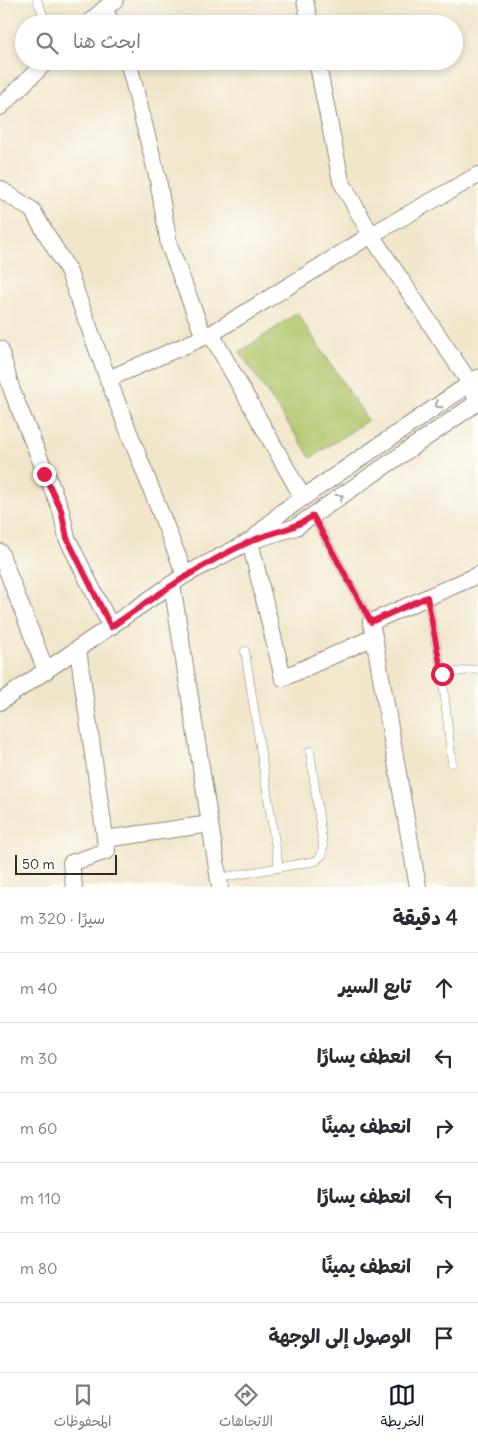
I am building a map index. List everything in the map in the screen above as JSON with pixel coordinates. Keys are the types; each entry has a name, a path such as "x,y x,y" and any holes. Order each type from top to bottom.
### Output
{"street":[{"path":"305,0 308,15"},
{"path":"97,15 109,5"},
{"path":"0,107 38,70"},
{"path":"130,70 158,179 169,245 207,336 302,498"},
{"path":"0,702 179,580 250,541 296,527 478,402 475,382 371,235 341,181 319,70"},
{"path":"108,379 207,336 371,235 478,176"},
{"path":"0,189 32,210 68,270 179,580 210,824 220,883"},
{"path":"0,349 12,391 61,510 67,538 111,627"},
{"path":"250,541 282,512 475,382"},
{"path":"250,541 283,678 373,630 427,597 478,575"},
{"path":"0,552 46,671"},
{"path":"373,630 418,887"},
{"path":"74,887 71,863 107,851 78,650"},
{"path":"106,839 210,824"}],"lane":[{"path":"37,0 43,15"},
{"path":"313,516 373,630"},
{"path":"427,597 442,674 452,763"},
{"path":"245,652 279,868"},
{"path":"442,674 478,669"},
{"path":"220,883 316,861 322,855 323,846 310,751"}],"green space":[{"path":"297,313 368,420 311,458 240,352"}],"route":[{"path":"44,474 61,510 67,538 111,627 185,575 250,541 296,527 313,516 371,622 427,597 442,674"}]}
